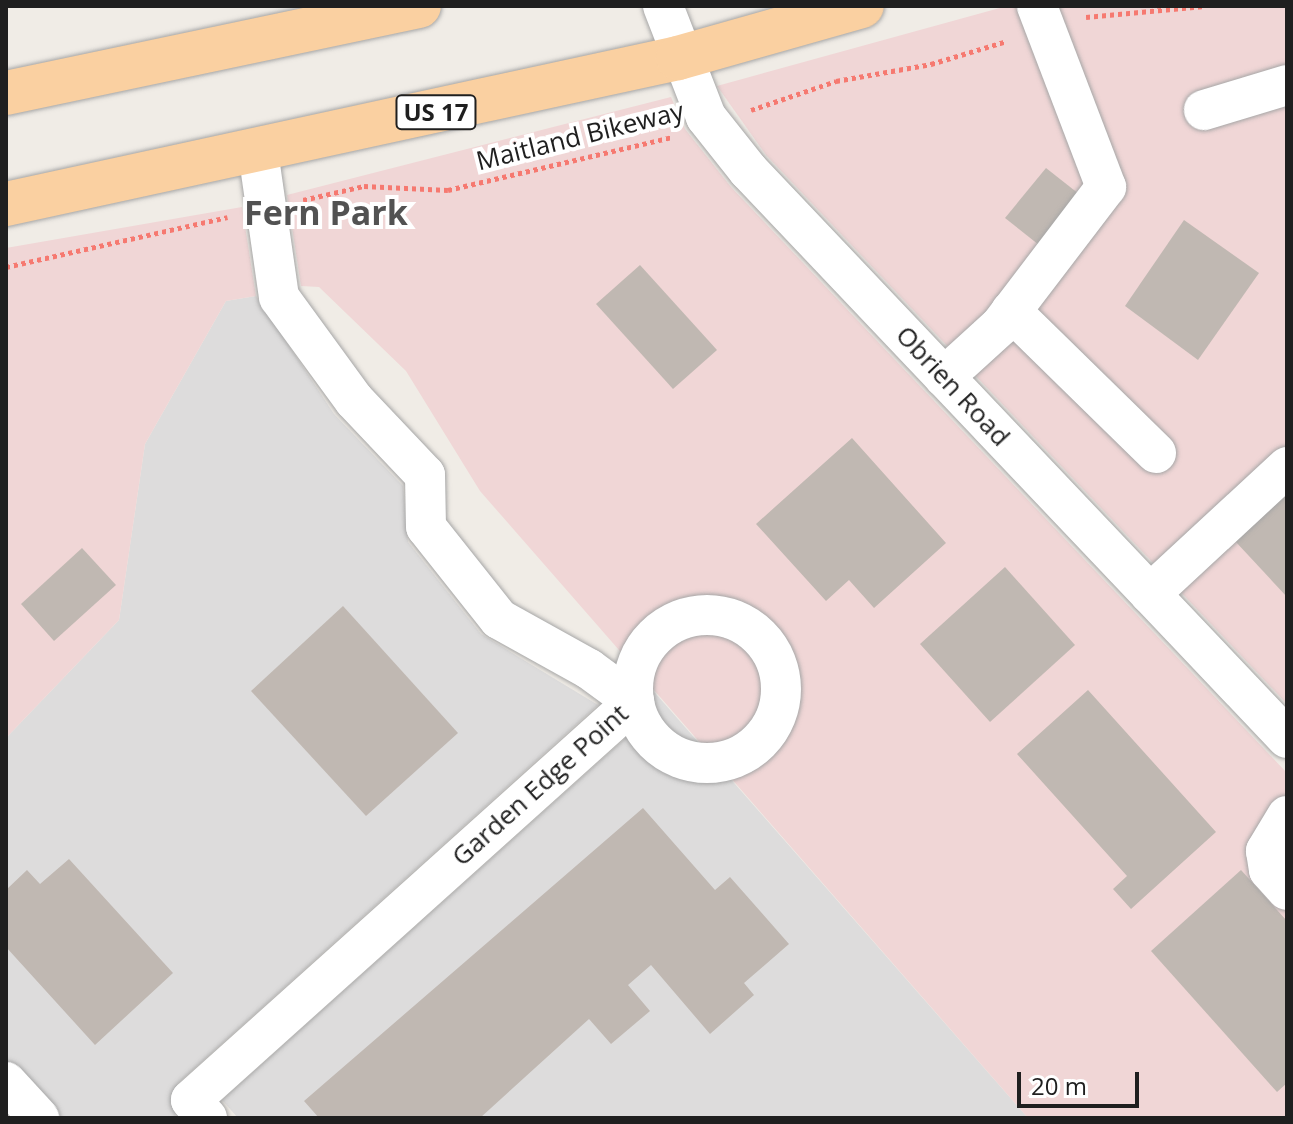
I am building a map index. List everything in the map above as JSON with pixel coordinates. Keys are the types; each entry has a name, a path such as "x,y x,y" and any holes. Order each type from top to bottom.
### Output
{"main road":[{"path":"6,93 351,14 419,6"},
{"name":"US 17","path":"6,204 258,152 678,58 862,6"}],"street":[{"name":"Obrien Road","path":"663,6 678,58 711,124 944,377 1287,738"},
{"path":"944,377 1011,311 1106,187 1042,18"},
{"path":"1204,110 1287,85"},
{"name":"Garden Edge Point","path":"207,1118 191,1100 634,702 499,619 426,527 425,475 354,400 279,297 258,152"},
{"path":"1011,311 1156,453"},
{"path":"1150,594 1287,467"},
{"path":"1287,816 1266,851 1269,870 1287,890"},
{"path":"6,1082 39,1118"}],"path":[{"name":"Maitland Bikeway","path":"6,267 364,186 448,190 641,148 836,81 931,64 1042,18 1204,6"}],"shaded area":[{"path":"1007,6 1287,6 1287,704 766,155 717,86"},
{"path":"671,97 685,129 731,187 1287,773 1287,1118 1028,1118 480,491 406,371 319,287 301,286 287,195"},
{"path":"242,207 256,296 226,301 145,444 119,620 6,738 6,248"},
{"path":"256,296 334,414 403,486 408,542 481,634 598,705 177,1084 175,1118 44,1118 6,1076 6,738 119,620 145,444 226,301"},
{"path":"649,686 1028,1118 238,1118 222,1100 648,718"}],"building":[{"path":"1046,168 1079,194 1039,245 1005,218"},
{"path":"1184,220 1259,273 1198,360 1125,306"},
{"path":"640,265 717,350 673,389 596,304"},
{"path":"852,438 946,543 874,608 849,580 826,601 756,524"},
{"path":"1287,493 1287,597 1235,541"},
{"path":"82,548 116,585 54,641 21,604"},
{"path":"1005,567 1075,645 990,722 920,644"},
{"path":"343,606 458,733 366,816 251,691"},
{"path":"1088,690 1216,832 1131,909 1113,889 1127,876 1017,754"},
{"path":"643,808 715,890 730,877 789,944 744,983 754,995 710,1034 651,965 628,985 650,1011 611,1044 589,1019 480,1118 319,1118 304,1101"},
{"path":"69,859 173,973 95,1045 6,947 6,890 27,870 40,884"},
{"path":"1241,870 1287,921 1287,1083 1277,1092 1151,951"}],"district":[{"name":"Fern Park","path":"326,213"}]}
